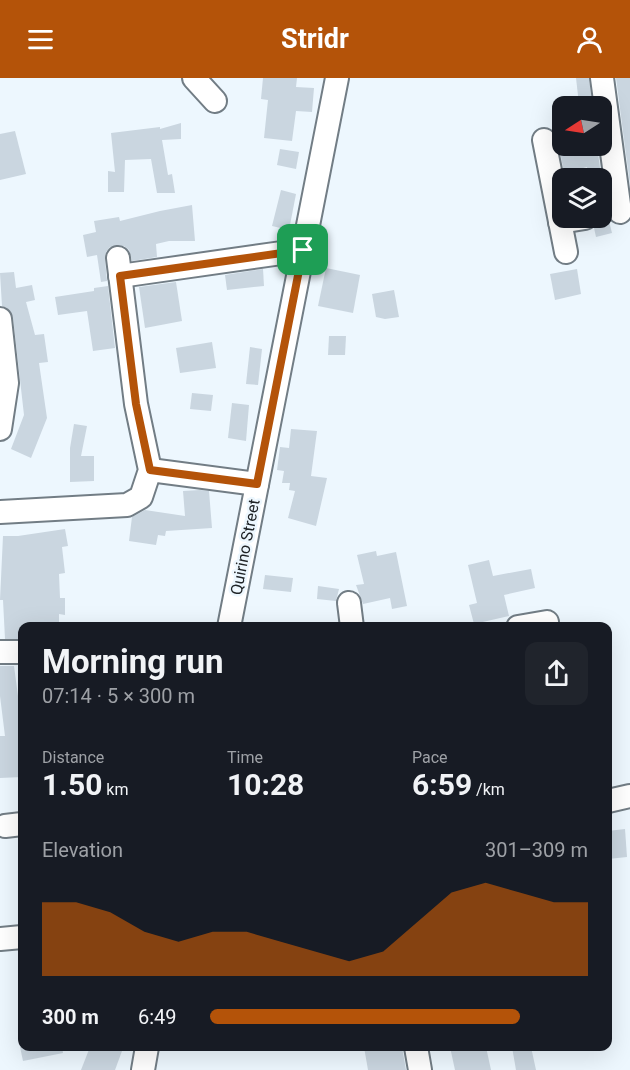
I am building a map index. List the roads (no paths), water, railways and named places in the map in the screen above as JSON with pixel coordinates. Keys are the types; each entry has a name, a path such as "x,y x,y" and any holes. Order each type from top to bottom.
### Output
{"street":[{"path":"194,78 215,101"},
{"name":"Quirino Street","path":"230,622 337,78"},
{"path":"602,78 617,212"},
{"path":"544,140 552,181"},
{"path":"561,228 566,252"},
{"path":"0,512 128,505 141,497 150,470 136,404 119,267 303,250"},
{"path":"0,320 7,383 0,429"},
{"path":"150,470 257,484"},
{"path":"349,603 351,622"},
{"path":"0,652 18,652"},
{"path":"612,800 630,796"},
{"path":"0,939 18,937"},
{"path":"143,1070 146,1051"},
{"path":"417,1051 420,1070"}]}
